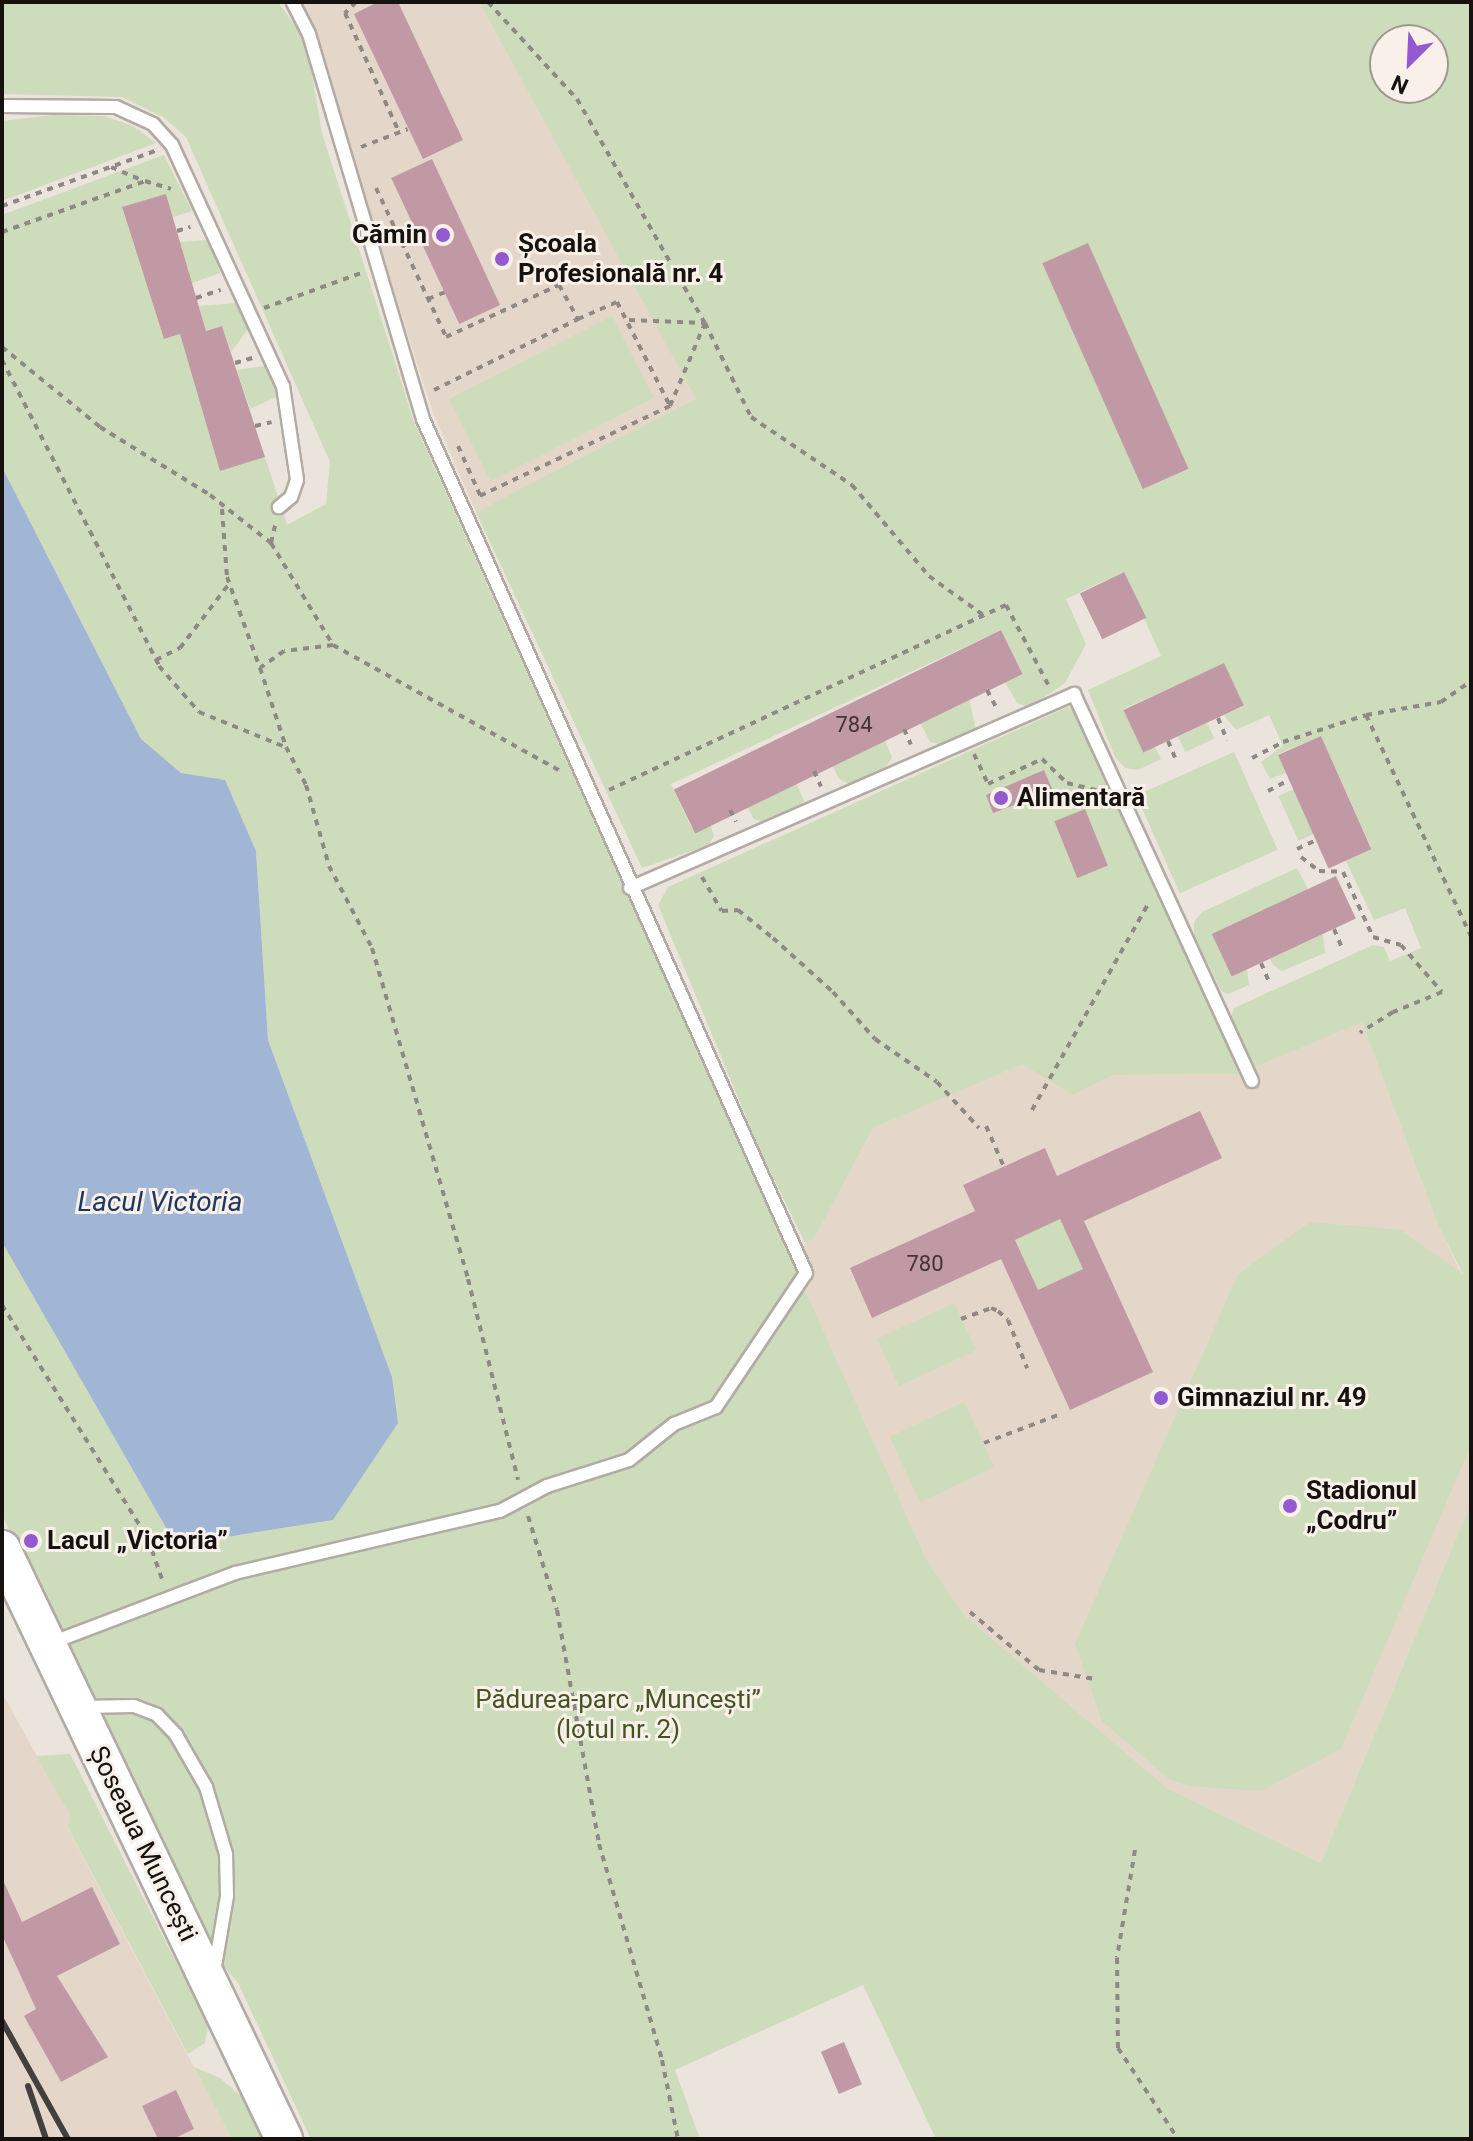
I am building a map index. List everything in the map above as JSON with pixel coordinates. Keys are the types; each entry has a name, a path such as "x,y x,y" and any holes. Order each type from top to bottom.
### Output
{"main road":[{"name":"Șoseaua Muncești","path":"2,1549 284,2139"}],"lane":[{"path":"48,1645 167,1595 235,1573 500,1511 547,1486 629,1460 674,1424 716,1407 806,1273 630,888 423,419 309,34 293,2"},
{"path":"2,106 116,107 153,124 172,145 283,386 296,446 297,480 291,497 279,507"},
{"path":"630,888 1074,694 1121,787 1252,1081"},
{"path":"77,1707 134,1706 157,1715 176,1735 206,1787 226,1854 227,1896 212,1987"}],"path":[{"path":"356,2 345,13 399,132"},
{"path":"488,2 577,99 705,323 751,417 852,485 929,576 983,615"},
{"path":"358,148 408,129"},
{"path":"351,133 364,162"},
{"path":"2,206 172,145"},
{"path":"111,167 197,197"},
{"path":"370,176 446,337 559,285 578,319"},
{"path":"2,232 145,181"},
{"path":"251,313 378,266"},
{"path":"196,298 238,285"},
{"path":"428,299 445,292"},
{"path":"438,402 434,390 617,302 670,406"},
{"path":"628,320 705,323"},
{"path":"462,504 670,406 705,323"},
{"path":"2,347 100,427 210,495 222,509 271,543 333,645 552,764 591,798 1006,605 1057,701"},
{"path":"2,360 156,660 199,712 286,747"},
{"path":"455,442 480,495"},
{"path":"222,509 229,584 286,747 306,785 329,866 372,948 468,1279 523,1500 557,1610 599,1844 662,2060 678,2139"},
{"path":"156,660 180,648 229,584"},
{"path":"260,668 284,651 333,645"},
{"path":"1252,758 1283,742 1366,715 1441,702 1471,681"},
{"path":"1366,715 1471,936"},
{"path":"1218,718 1227,740"},
{"path":"968,741 988,784 1042,759 1067,783 1095,791 1121,787"},
{"path":"1168,741 1177,762"},
{"path":"1268,791 1289,780"},
{"path":"1297,849 1316,840"},
{"path":"1301,857 1319,871 1343,872 1373,937 1401,945 1442,992 1360,1033"},
{"path":"694,862 722,911 738,910 773,938 833,992 875,1039 937,1082 979,1128"},
{"path":"1032,1110 1140,926 1160,874"},
{"path":"1334,929 1343,950"},
{"path":"1261,963 1269,982"},
{"path":"986,1126 1004,1167"},
{"path":"2,1305 148,1539 167,1595"},
{"path":"961,1319 991,1308 998,1311 1008,1320 1027,1368"},
{"path":"984,1443 1058,1415"},
{"path":"970,1612 1039,1670 1095,1679"},
{"path":"1135,1850 1117,1958 1118,2048 1178,2139"}],"shaded area":[{"name":"Școala Profesională nr. 4","path":"301,2 479,2 697,399 476,512 433,413"},
{"name":"Gimnaziul nr. 49","path":"1362,1021 1438,1225 1471,1293 1471,1503 1321,1863 1168,1789 964,1615 926,1559 794,1273 805,1243 814,1239 873,1128 1022,1063 1073,1095 1111,1075 1239,1074"},
{"path":"2,1693 70,1815 68,1829 232,2139 2,2139"}],"green space":[{"name":"Pădurea-parc „Muncești” (lotul nr. 2)","path":"2,2 278,2 299,31 309,58 322,133 414,422 926,1559 964,1615 1168,1789 1321,1863 1471,1503 1471,2139 936,2139 863,1985 675,2070 700,2139 311,2139 238,1983 204,1942 2,1514 2,1242 176,1545 333,1520 392,1377 268,1040 256,851 225,781 181,773 141,739 2,467 2,215 164,155 192,211 173,217 166,195 122,208 164,339 180,334 221,470 265,457 287,525 326,504 330,462 186,137 163,117 122,97 2,94"},
{"path":"479,2 1471,2 1471,1445 1341,1749 1261,1791 1189,1786 1169,1779 1102,1721 1075,1644 1238,1274 1310,1222 1401,1230 1463,1274 1438,1225 1362,1022 1255,1067 1231,1018 1234,1008 1373,945 1384,947 1390,961 1421,948 1405,908 1374,920 1346,861 1372,849 1321,736 1278,754 1286,773 1270,779 1261,762 1283,746 1269,715 1236,730 1224,715 1244,706 1224,664 1123,709 1143,752 1155,747 1161,759 1138,770 1125,768 1115,757 1088,690 1161,656 1123,572 1066,599 1086,644 1065,683 1043,698 1026,706 1017,703 1005,682 1022,673 1001,630 671,784 691,827 709,820 714,836 709,845 642,868 476,512 696,399"},
{"path":"53,115 104,116 133,126 156,143 2,201 2,121"},
{"path":"208,240 220,273 192,283 180,242"},
{"path":"237,303 249,328 231,352 222,326 206,331 199,306"},
{"path":"612,316 654,398 491,481 449,399"},
{"path":"265,366 278,396 250,409 237,370"},
{"path":"969,698 976,730 944,745 930,742 920,722"},
{"path":"1068,707 1077,713 1132,820 1239,1074 1112,1075 1073,1095 1022,1064 873,1128 814,1239 805,1243 760,1150 658,905 668,887"},
{"path":"1207,723 1214,738 1185,752 1178,737"},
{"path":"884,738 892,757 884,771 851,785 839,779 831,763"},
{"path":"1234,752 1278,850 1180,893 1136,796"},
{"path":"795,780 804,801 801,806 767,823 754,819 745,803"},
{"path":"1294,789 1314,834 1298,841 1278,796"},
{"path":"1297,868 1308,889 1232,976 1247,969 1249,985 1228,994 1221,991 1194,935 1194,922 1202,912"},
{"path":"1323,934 1325,953 1282,971 1273,965 1270,959"},
{"path":"1060,1219 1083,1269 1038,1290 1015,1240"},
{"path":"954,1303 976,1350 899,1386 877,1339"},
{"path":"964,1402 994,1467 920,1502 890,1437"},
{"path":"70,1754 208,2025 205,2043 188,2054 68,1828 70,1815 36,1756"},
{"path":"194,2067 220,2078 244,2099 265,2139 232,2139"}],"water":[{"name":"Lacul Victoria","path":"2,467 141,739 181,773 225,780 256,851 268,1040 392,1377 398,1423 333,1520 176,1545 2,1242"}],"building":[{"name":"Cămin","path":"378,2 398,2 463,140 423,159 354,14"},
{"name":"Cămin","path":"432,159 500,305 459,324 391,178"},
{"path":"166,194 206,331 222,326 265,457 220,471 180,334 164,339 122,207"},
{"path":"1088,243 1188,469 1143,489 1042,263"},
{"path":"1124,572 1146,618 1102,639 1080,593"},
{"path":"1001,630 1022,674 695,834 674,790"},
{"path":"1224,663 1244,706 1143,753 1123,710"},
{"path":"1321,736 1371,849 1328,868 1278,755"},
{"path":"1044,770 1053,791 993,813 986,795"},
{"path":"1085,809 1108,866 1077,878 1054,821"},
{"path":"1336,876 1356,919 1232,976 1212,934"},
{"path":"1200,1111 1222,1158 1084,1221 1153,1372 1070,1410 1001,1259 872,1318 850,1268 975,1211 963,1185 1045,1148 1057,1176","holes":["1060,1219 1083,1269 1038,1290 1015,1240"]},
{"path":"2,1878 22,1922 92,1887 120,1944 57,1976 108,2057 61,2082 24,2016 36,2009 2,1935"},
{"path":"844,2042 862,2084 839,2094 821,2052"},
{"path":"176,2090 194,2129 173,2139 158,2139 142,2106"}],"railway":[{"path":"2,2021 68,2139"},
{"path":"28,2086 46,2139"}],"place":[{"name":"Cămin","path":"443,235"},
{"name":"Școala Profesională nr. 4","path":"502,259"},
{"name":"Alimentară","path":"1001,798"},
{"name":"Gimnaziul nr. 49","path":"1161,1398"},
{"name":"Stadionul „Codru”","path":"1290,1506"},
{"name":"Lacul „Victoria”","path":"31,1541"}]}
